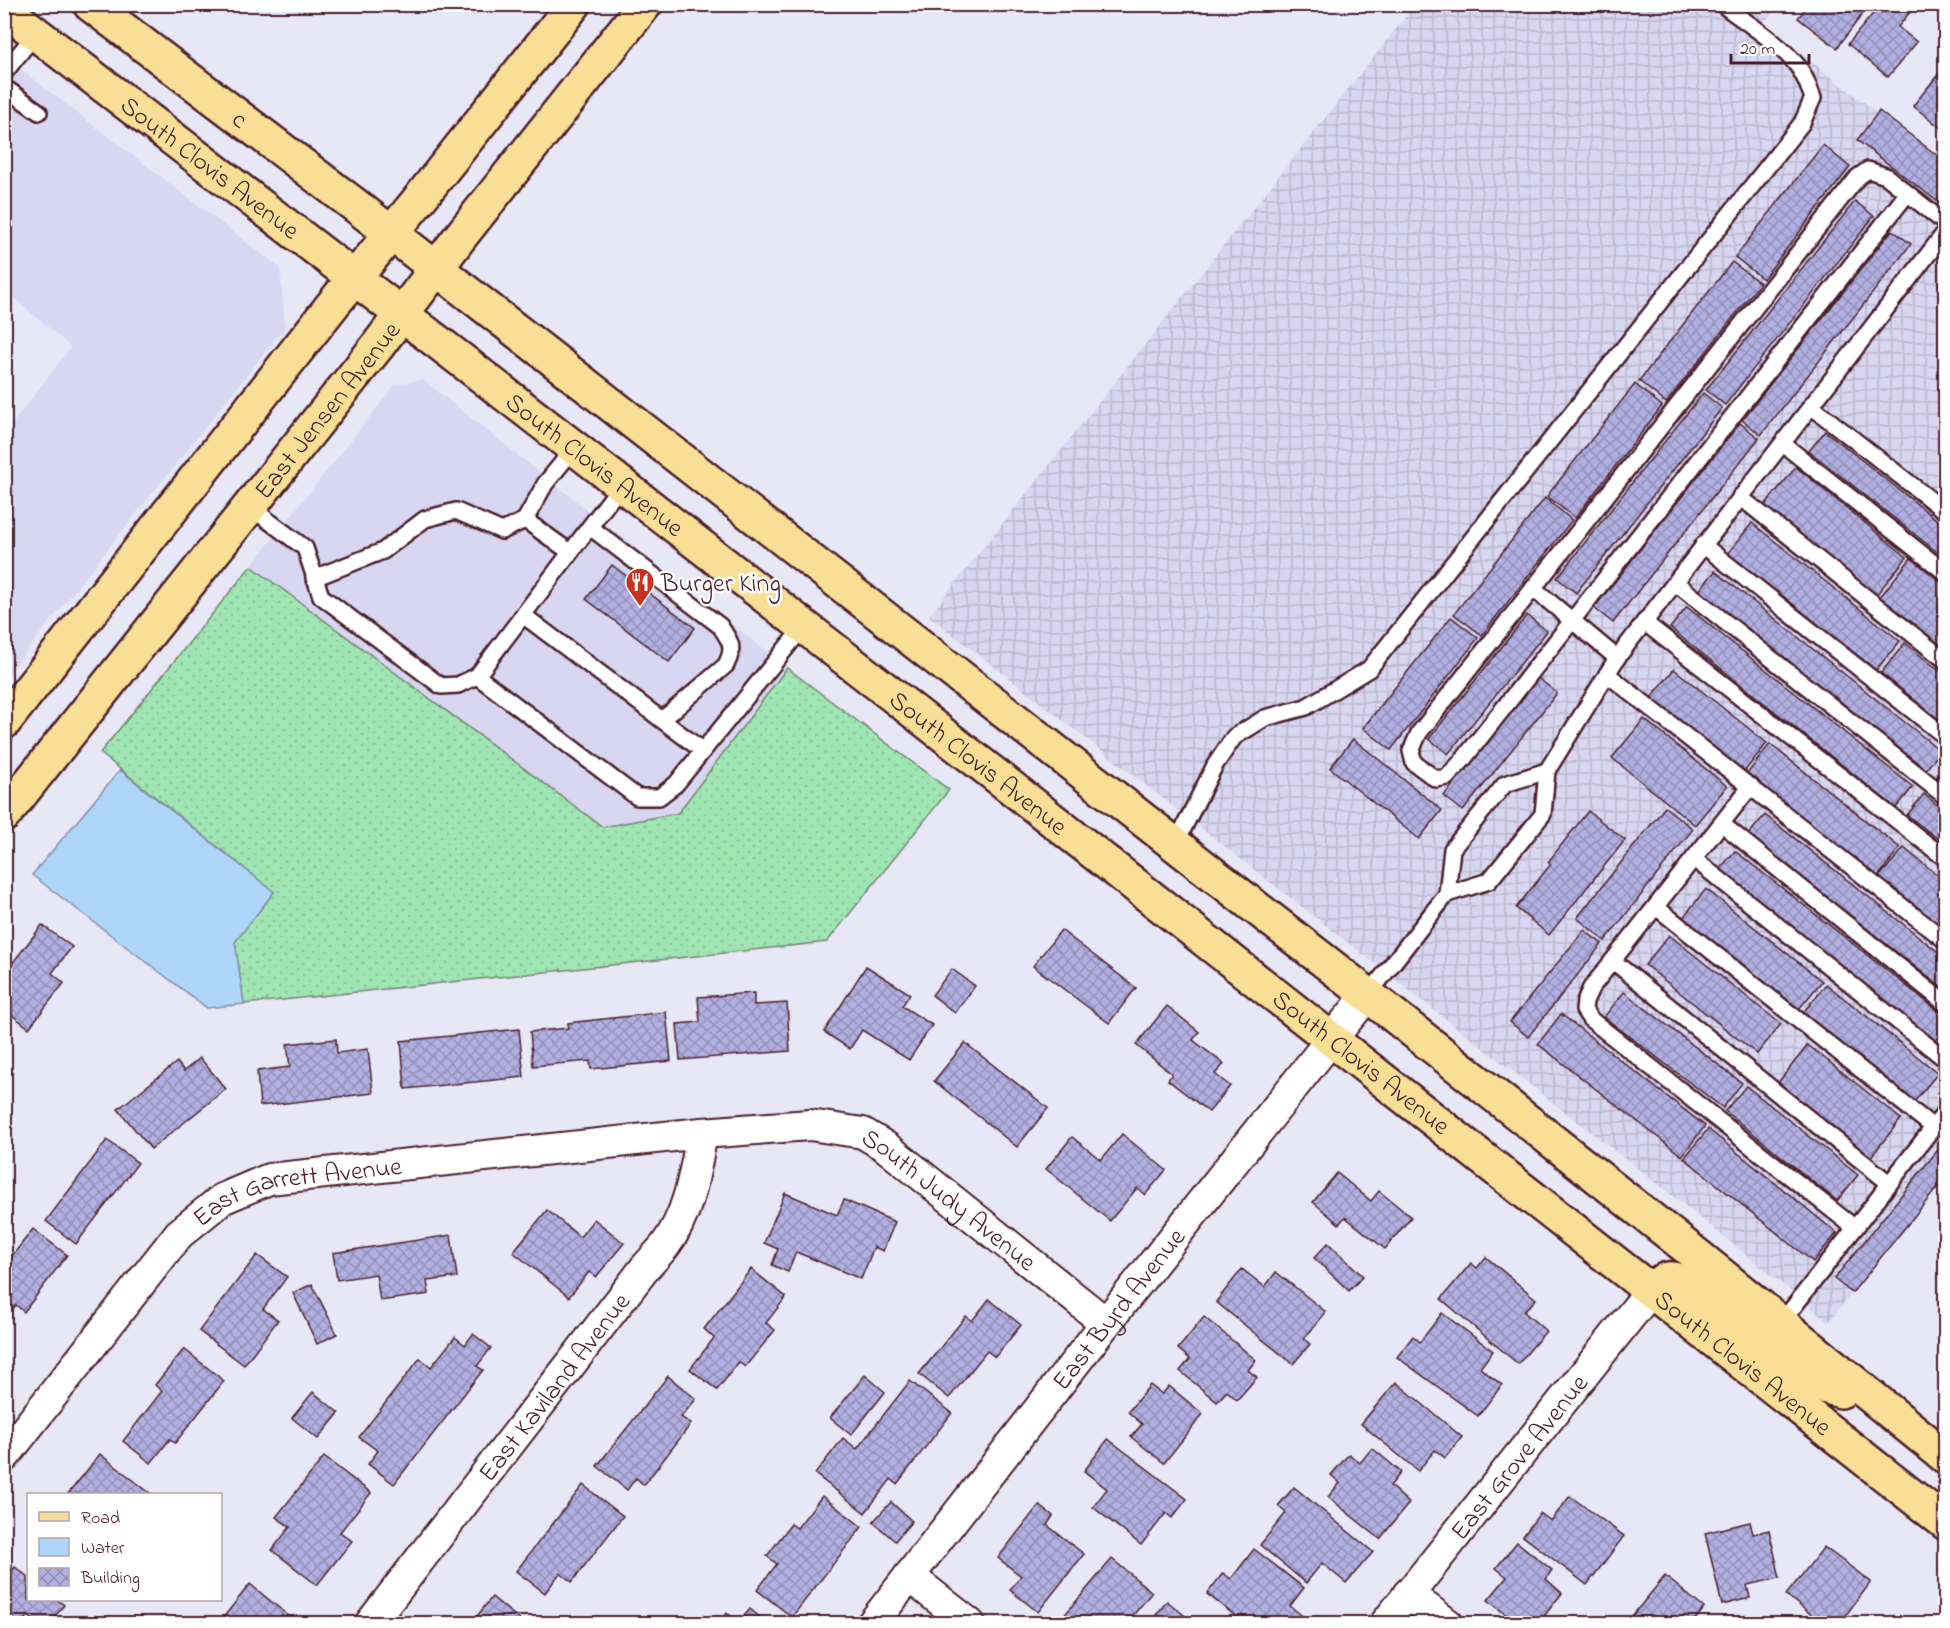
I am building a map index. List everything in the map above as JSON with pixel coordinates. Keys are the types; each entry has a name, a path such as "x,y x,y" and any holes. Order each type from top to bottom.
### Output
{"main road":[{"name":"c","path":"90,4 391,234"},
{"path":"4,722 574,4"},
{"name":"East Jensen Avenue","path":"4,815 250,507 645,4"},
{"name":"South Clovis Avenue","path":"4,9 403,313 1332,1038 1946,1523"},
{"name":"South Clovis Avenue","path":"391,234 1368,995 1946,1457"},
{"path":"1652,1289 1666,1278 1690,1285 1823,1386 1856,1396 1870,1396"}],"street":[{"name":"East Byrd Avenue","path":"872,1623 1368,995"},
{"name":"South Judy Avenue","path":"702,1133 810,1125 863,1132 886,1147 1107,1323"},
{"name":"East Garrett Avenue","path":"4,1456 180,1234 222,1199 269,1179 702,1133"},
{"name":"East Kaviland Avenue","path":"370,1623 630,1287 665,1246 680,1219 693,1181 702,1133"},
{"name":"East Grove Avenue","path":"1385,1623 1652,1289"},
{"path":"909,1576 970,1623"},
{"path":"1408,1594 1448,1623"}],"lane":[{"path":"1175,845 1215,765 1234,737 1265,718 1306,707 1369,669 1802,123 1813,98 1796,63 1722,4"},
{"path":"4,73 36,33"},
{"path":"4,87 39,112"},
{"path":"1907,194 1462,761 1447,777 1436,779 1414,763 1411,751 1419,733 1858,177 1868,170 1879,173 1907,194 1946,224"},
{"path":"1447,894 1489,881 1543,814 1547,771 1617,658 1946,231"},
{"path":"1811,406 1946,512"},
{"path":"1783,444 1946,573"},
{"path":"314,578 383,551 425,519 456,511 502,531 525,520 545,484 574,447"},
{"path":"250,507 304,548 321,596 441,686 458,685 477,676 622,484"},
{"path":"1740,497 1946,661"},
{"path":"525,520 570,552"},
{"path":"590,527 720,626 731,641 732,653 726,665 662,720"},
{"path":"1704,545 1946,737"},
{"path":"1676,583 1946,797"},
{"path":"1533,588 1617,658"},
{"path":"523,615 703,751"},
{"path":"1644,622 1946,859"},
{"path":"477,676 637,797 658,797 676,784 804,626"},
{"path":"1606,674 1946,941"},
{"path":"1368,995 1447,894 1452,849 1505,784 1547,771"},
{"path":"1751,786 1591,988 1584,1010 1590,1019 1854,1228"},
{"path":"1722,824 1946,1004"},
{"path":"1694,859 1946,1060"},
{"path":"1656,907 1933,1127"},
{"path":"1613,961 1889,1183"},
{"path":"1781,1323 1946,1111"}],"shaded area":[{"path":"1415,5 1778,5 1763,24 1945,165 1945,1175 1829,1322 1701,1218 929,616"},
{"path":"4,57 280,268 285,327 5,678 5,433 71,347 5,290"},
{"path":"423,380 787,668 678,813 603,827 251,566 396,384"}],"green space":[{"path":"251,566 603,827 678,813 787,668 949,790 827,942 244,1004 235,942 274,892 100,753"}],"water":[{"path":"120,770 274,892 235,942 244,1004 207,1008 32,875"}],"building":[{"path":"1809,4 1870,4 1837,48 1798,18"},
{"path":"1881,4 1900,4 1910,12 1898,27 1917,42 1888,77 1848,44"},
{"path":"1944,67 1946,68 1946,132 1913,106"},
{"path":"1879,111 1946,162 1946,208 1857,140"},
{"path":"1823,145 1850,167 1763,279 1735,257"},
{"path":"1855,201 1874,216 1725,405 1706,390"},
{"path":"1892,230 1911,244 1761,435 1742,420"},
{"path":"1732,262 1760,283 1666,403 1639,381"},
{"path":"1635,384 1662,406 1575,518 1547,496"},
{"path":"1703,393 1722,408 1576,593 1557,578"},
{"path":"1740,423 1759,438 1613,623 1594,608"},
{"path":"1825,431 1946,527 1946,559 1809,451"},
{"path":"1796,467 1907,557 1876,595 1765,505"},
{"path":"1545,498 1572,520 1482,635 1454,614"},
{"path":"1752,523 1900,641 1876,670 1728,553"},
{"path":"1911,558 1946,586 1946,650 1880,597"},
{"path":"612,565 695,628 669,662 586,599"},
{"path":"1715,571 1941,751 1924,772 1698,592"},
{"path":"1687,607 1913,787 1896,808 1670,628"},
{"path":"1527,615 1547,631 1448,754 1429,739"},
{"path":"1451,617 1478,638 1391,750 1363,728"},
{"path":"1905,643 1946,676 1946,725 1881,673"},
{"path":"1674,669 1767,743 1744,772 1651,698"},
{"path":"1538,678 1557,693 1463,811 1444,796"},
{"path":"1644,719 1727,786 1695,825 1612,758"},
{"path":"1353,739 1442,810 1419,839 1330,768"},
{"path":"1770,744 1900,848 1877,878 1747,774"},
{"path":"1946,767 1946,784 1937,777"},
{"path":"1924,794 1946,812 1946,845 1907,815"},
{"path":"1665,807 1693,829 1605,941 1577,918"},
{"path":"1588,811 1625,840 1549,935 1516,908 1551,864 1548,862"},
{"path":"1765,815 1946,958 1946,991 1748,835"},
{"path":"1904,848 1946,882 1946,931 1879,877"},
{"path":"1735,851 1946,1017 1946,1052 1718,871"},
{"path":"1706,889 1822,981 1798,1010 1682,919"},
{"path":"42,925 72,947 52,973 64,983 29,1028 4,1009 4,974"},
{"path":"1061,930 1136,988 1109,1023 1033,966"},
{"path":"1584,930 1602,944 1528,1037 1510,1022"},
{"path":"1669,935 1781,1024 1757,1054 1645,965"},
{"path":"866,966 910,994 902,1006 932,1025 909,1060 862,1030 850,1049 824,1032"},
{"path":"952,969 975,986 955,1013 932,995"},
{"path":"1826,984 1938,1073 1914,1102 1803,1013"},
{"path":"1624,992 1742,1083 1723,1108 1604,1017"},
{"path":"754,993 754,1005 787,1003 790,1051 680,1060 677,1024 700,1022 698,997"},
{"path":"1167,1006 1199,1032 1193,1040 1224,1064 1215,1074 1230,1086 1209,1112 1168,1080 1172,1074 1136,1045"},
{"path":"666,1012 671,1061 591,1069 590,1061 533,1066 530,1032 568,1028 568,1023"},
{"path":"1561,1014 1705,1126 1682,1156 1538,1044"},
{"path":"519,1029 524,1077 405,1089 401,1041"},
{"path":"336,1039 337,1053 368,1049 373,1093 260,1106 257,1071 290,1067 287,1044"},
{"path":"965,1043 1048,1108 1017,1147 934,1081"},
{"path":"1808,1045 1901,1119 1870,1158 1777,1084"},
{"path":"200,1058 226,1089 151,1149 118,1109 177,1062 184,1071"},
{"path":"1746,1086 1858,1175 1837,1201 1725,1111"},
{"path":"1708,1129 1837,1233 1813,1262 1684,1158"},
{"path":"1122,1134 1166,1170 1145,1195 1137,1188 1110,1221 1046,1169 1072,1137 1101,1160"},
{"path":"107,1140 138,1163 76,1244 46,1221"},
{"path":"1946,1140 1946,1177 1852,1293 1834,1279"},
{"path":"1337,1173 1371,1201 1379,1191 1411,1217 1385,1249 1345,1217 1339,1224 1313,1202"},
{"path":"785,1193 837,1215 844,1200 895,1222 883,1251 874,1247 861,1279 796,1252 788,1272 772,1265 778,1249 764,1243"},
{"path":"547,1210 580,1237 594,1219 624,1243 596,1277 589,1272 569,1297 513,1252"},
{"path":"33,1229 67,1255 24,1312 16,1305 4,1320 4,1250 12,1256"},
{"path":"451,1235 457,1277 427,1281 429,1294 380,1301 376,1274 337,1280 333,1253"},
{"path":"1328,1243 1363,1276 1349,1291 1314,1258"},
{"path":"257,1255 287,1277 263,1309 278,1320 244,1365 199,1331"},
{"path":"1486,1257 1536,1299 1524,1312 1546,1331 1518,1364 1441,1299 1471,1263 1477,1268"},
{"path":"751,1269 786,1297 766,1323 775,1330 745,1367 739,1362 717,1390 690,1369 714,1338 704,1329"},
{"path":"1242,1269 1265,1287 1276,1272 1326,1312 1304,1339 1310,1344 1293,1364 1216,1302"},
{"path":"312,1284 337,1334 317,1344 293,1293"},
{"path":"989,1299 1021,1325 995,1357 987,1351 949,1398 919,1374 966,1316 972,1321"},
{"path":"1442,1313 1493,1351 1480,1368 1502,1385 1478,1416 1397,1357 1413,1336 1420,1342"},
{"path":"1204,1317 1256,1360 1248,1370 1257,1377 1237,1400 1227,1391 1217,1402 1180,1371 1190,1359 1178,1349"},
{"path":"473,1334 491,1348 477,1366 483,1370 394,1484 368,1464 378,1451 359,1437 420,1358 431,1367 455,1337 465,1345"},
{"path":"184,1349 224,1381 175,1443 170,1439 151,1463 123,1441 162,1391 155,1385"},
{"path":"865,1375 885,1392 851,1435 830,1418"},
{"path":"668,1376 696,1399 681,1417 691,1424 644,1485 636,1478 627,1490 597,1466"},
{"path":"910,1381 952,1413 897,1484 891,1479 865,1513 815,1474 843,1438 857,1449"},
{"path":"1396,1382 1462,1437 1445,1458 1435,1450 1418,1471 1361,1424"},
{"path":"1150,1385 1162,1394 1169,1386 1203,1414 1164,1463 1131,1437 1142,1424 1128,1412"},
{"path":"313,1392 339,1413 318,1439 292,1418"},
{"path":"1108,1439 1187,1499 1172,1518 1166,1513 1141,1545 1093,1507 1107,1489 1084,1471"},
{"path":"1372,1448 1401,1472 1390,1486 1409,1503 1380,1539 1328,1497 1340,1483 1331,1475 1349,1454 1360,1463"},
{"path":"100,1454 150,1493 69,1493"},
{"path":"324,1457 371,1493 340,1532 352,1541 317,1585 272,1550 290,1527 276,1517"},
{"path":"583,1485 623,1516 572,1582 560,1573 545,1593 516,1571"},
{"path":"1294,1487 1373,1552 1346,1583 1322,1563 1306,1583 1260,1545 1286,1513 1278,1506"},
{"path":"822,1496 862,1527 792,1617 757,1590 777,1564 767,1556 791,1524 797,1528"},
{"path":"1570,1496 1624,1536 1587,1585 1523,1536 1540,1513 1551,1521"},
{"path":"891,1502 912,1521 895,1541 873,1522"},
{"path":"1039,1505 1053,1516 1047,1525 1084,1554 1038,1612 1010,1590 1021,1576 998,1558"},
{"path":"1750,1522 1753,1534 1769,1530 1780,1578 1747,1585 1750,1598 1722,1605 1705,1533"},
{"path":"1517,1542 1552,1570 1546,1579 1562,1593 1538,1624 1517,1624 1488,1600 1507,1577 1496,1568"},
{"path":"1824,1547 1871,1582 1839,1624 1824,1624 1786,1595"},
{"path":"1254,1549 1304,1588 1290,1606 1312,1624 1246,1624 1207,1594 1223,1573 1231,1579"},
{"path":"1112,1559 1152,1592 1126,1624 1057,1624"},
{"path":"15,1567 27,1576 27,1601 58,1601 64,1605 49,1624 39,1624 28,1616 22,1624 4,1624 4,1580"},
{"path":"1665,1576 1704,1608 1692,1624 1641,1624 1632,1616"},
{"path":"250,1584 290,1617 284,1624 218,1624"},
{"path":"492,1597 525,1624 471,1624"},
{"path":"1167,1601 1195,1624 1149,1624"},
{"path":"750,1609 768,1624 719,1624 727,1613 739,1622"}],"place":[{"name":"Burger King","path":"640,608"}]}
